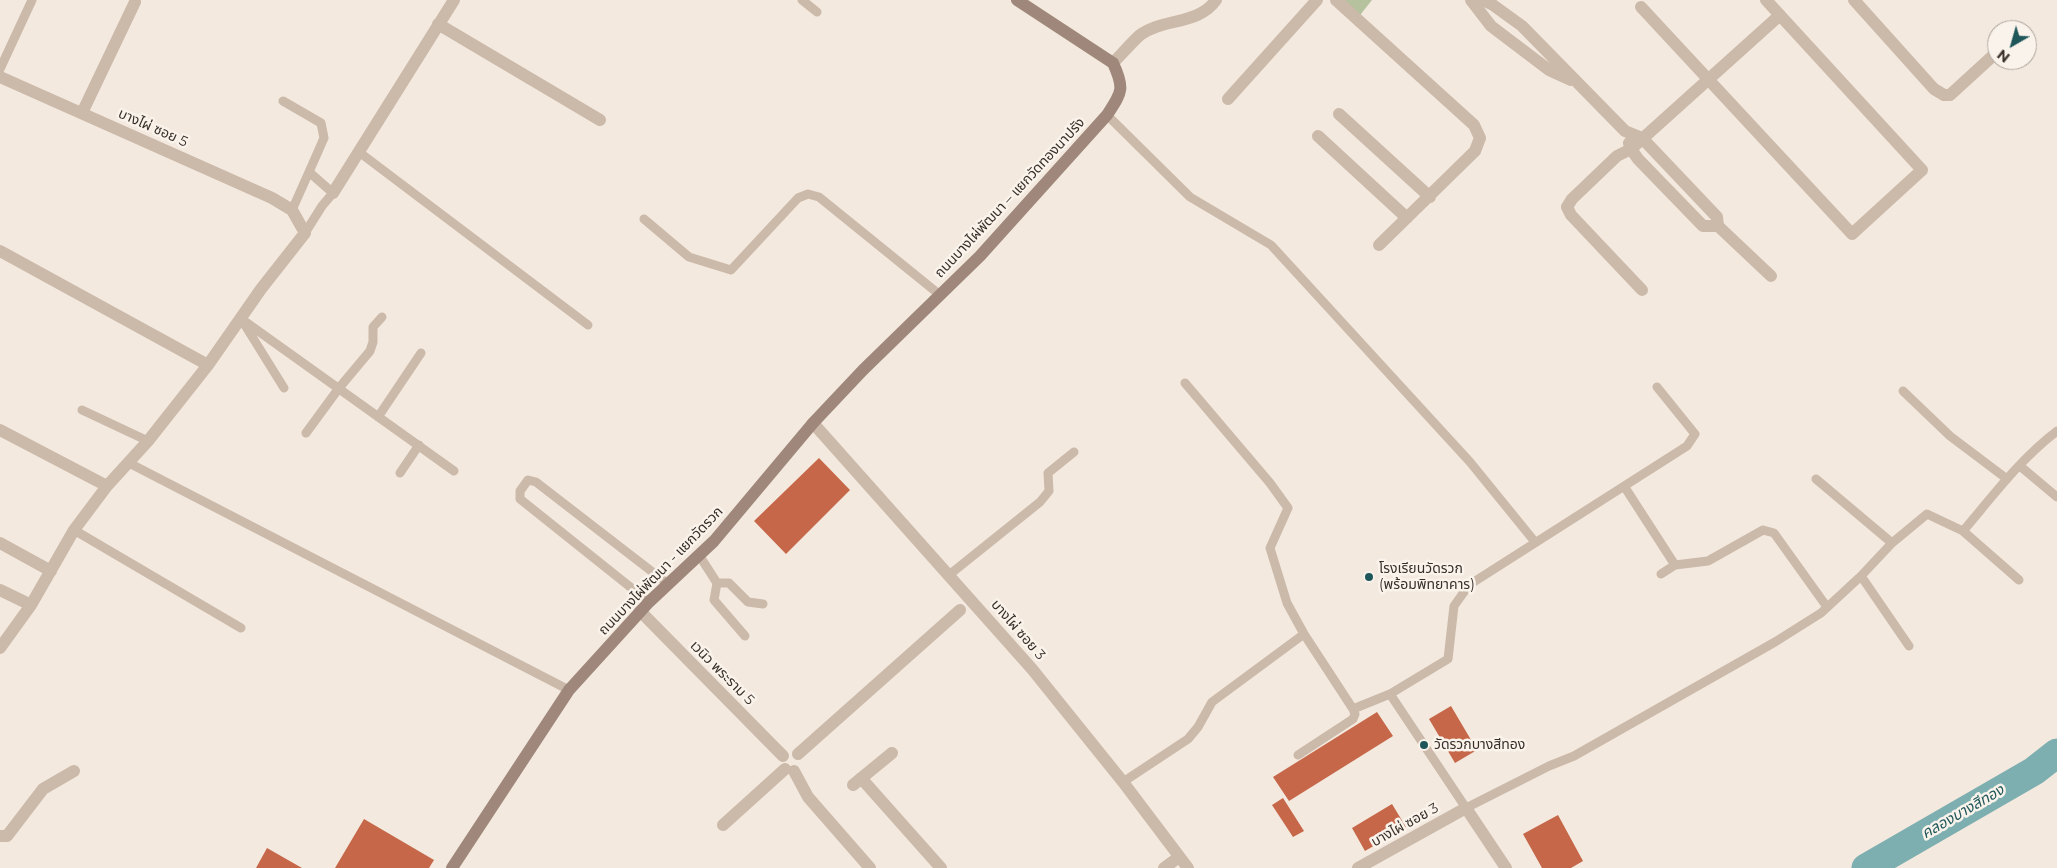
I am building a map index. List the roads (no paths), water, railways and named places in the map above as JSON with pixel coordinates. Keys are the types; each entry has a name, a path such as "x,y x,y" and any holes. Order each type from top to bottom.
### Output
{"street":[{"path":"333,193 454,0"},
{"path":"1016,0 1113,63 1141,35 1163,24 1200,15 1216,0"},
{"path":"1228,99 1317,0"},
{"path":"1336,0 1474,125 1480,138 1475,151 1379,245"},
{"path":"1471,0 1491,26 1549,70 1580,84"},
{"path":"1483,0 1522,26 1625,131 1642,138 1717,216 1718,226 1771,276"},
{"path":"1641,7 1852,234 1922,170 1766,0"},
{"path":"1854,0 1934,89 1944,95 1950,95 1987,61"},
{"path":"82,113 135,2"},
{"path":"1642,290 1571,215 1567,207 1572,199 1617,156 1630,149 1780,15"},
{"path":"438,24 600,120"},
{"name":"ถนนบางไผ่พัฒนา – แยกวัดทองนาปรัง","path":"813,424 863,370 980,256 1108,115 1121,94 1120,78 1113,63"},
{"name":"บางไผ่ ซอย 5","path":"0,77 272,198 292,210"},
{"path":"1339,114 1430,197"},
{"path":"1625,131 1630,149 1638,159 1703,226 1718,226"},
{"path":"1318,136 1407,218"},
{"path":"0,648 31,605 74,530 107,486 148,441 208,365 240,318 305,233 292,210"},
{"path":"0,251 208,365"},
{"name":"ถนนบางไผ่พัฒนา - แยกวัดรวก","path":"452,868 569,690 645,606 714,541 813,424"},
{"name":"บางไผ่ ซอย 3","path":"813,424 1032,669 1123,782 1188,868"},
{"path":"0,430 107,486"},
{"path":"0,543 51,571"},
{"path":"0,590 31,605"},
{"name":"เวนิว พระราม 5","path":"645,606 783,756"},
{"path":"798,754 960,610"},
{"path":"723,824 789,770 799,767 801,760 798,754 790,752 783,756 782,765 789,770 808,797 870,868"},
{"path":"892,753 857,782 941,868"},
{"path":"0,836 7,836 43,789 74,771"},
{"path":"1466,808 1506,868"},
{"name":"บางไผ่ ซอย 3","path":"1358,868 1466,808"},
{"path":"1164,868 1179,856"}],"lane":[{"path":"0,69 32,0"},
{"path":"802,0 817,12"},
{"path":"283,101 322,123 324,138 292,210"},
{"path":"1108,115 1190,198 1271,245 1470,462 1535,542"},
{"path":"359,152 588,325"},
{"path":"305,233 322,206 333,193 309,172"},
{"path":"644,219 689,257 731,270 798,198 808,194 819,197 940,295"},
{"path":"306,433 339,388 370,351 373,342 373,327 382,317"},
{"path":"240,318 284,388"},
{"path":"240,318 454,471"},
{"path":"378,417 421,353"},
{"path":"1184,383 1270,483 1288,508 1270,548 1287,603 1304,634 1353,709 1353,719 1298,755"},
{"path":"1353,709 1390,694 1448,659 1454,606 1470,585 1687,446 1695,434 1657,386"},
{"path":"1903,391 1950,436 2007,479"},
{"path":"82,410 148,441"},
{"path":"1963,531 2007,479 2046,439 2057,431"},
{"path":"400,474 419,445"},
{"path":"949,575 1040,502 1049,491 1048,473 1074,452"},
{"path":"129,463 569,690"},
{"path":"2020,466 2057,497"},
{"path":"1816,479 1892,543"},
{"path":"645,606 520,499 520,490 528,480 536,482 668,584"},
{"path":"1624,486 1675,565"},
{"path":"1390,694 1466,808 1549,766 1574,756 1775,642 1821,613 1861,576 1892,543 1927,514 1963,531 2019,580"},
{"path":"74,530 241,628"},
{"path":"1661,574 1675,565 1708,561 1763,530 1774,533 1827,607"},
{"path":"699,555 716,583 714,600 745,636"},
{"path":"1861,576 1909,646"},
{"path":"716,583 729,583 748,602 763,604"},
{"path":"1123,782 1188,739 1198,727 1212,702 1304,634"}],"waterway":[{"name":"คลองบางสีทอง","path":"1866,868 2034,771 2057,753"}],"place":[{"name":"โรงเรียนวัดรวก (พร้อมพิทยาคาร)","path":"1369,577"},
{"name":"วัดรวกบางสีทอง","path":"1424,745"}]}
